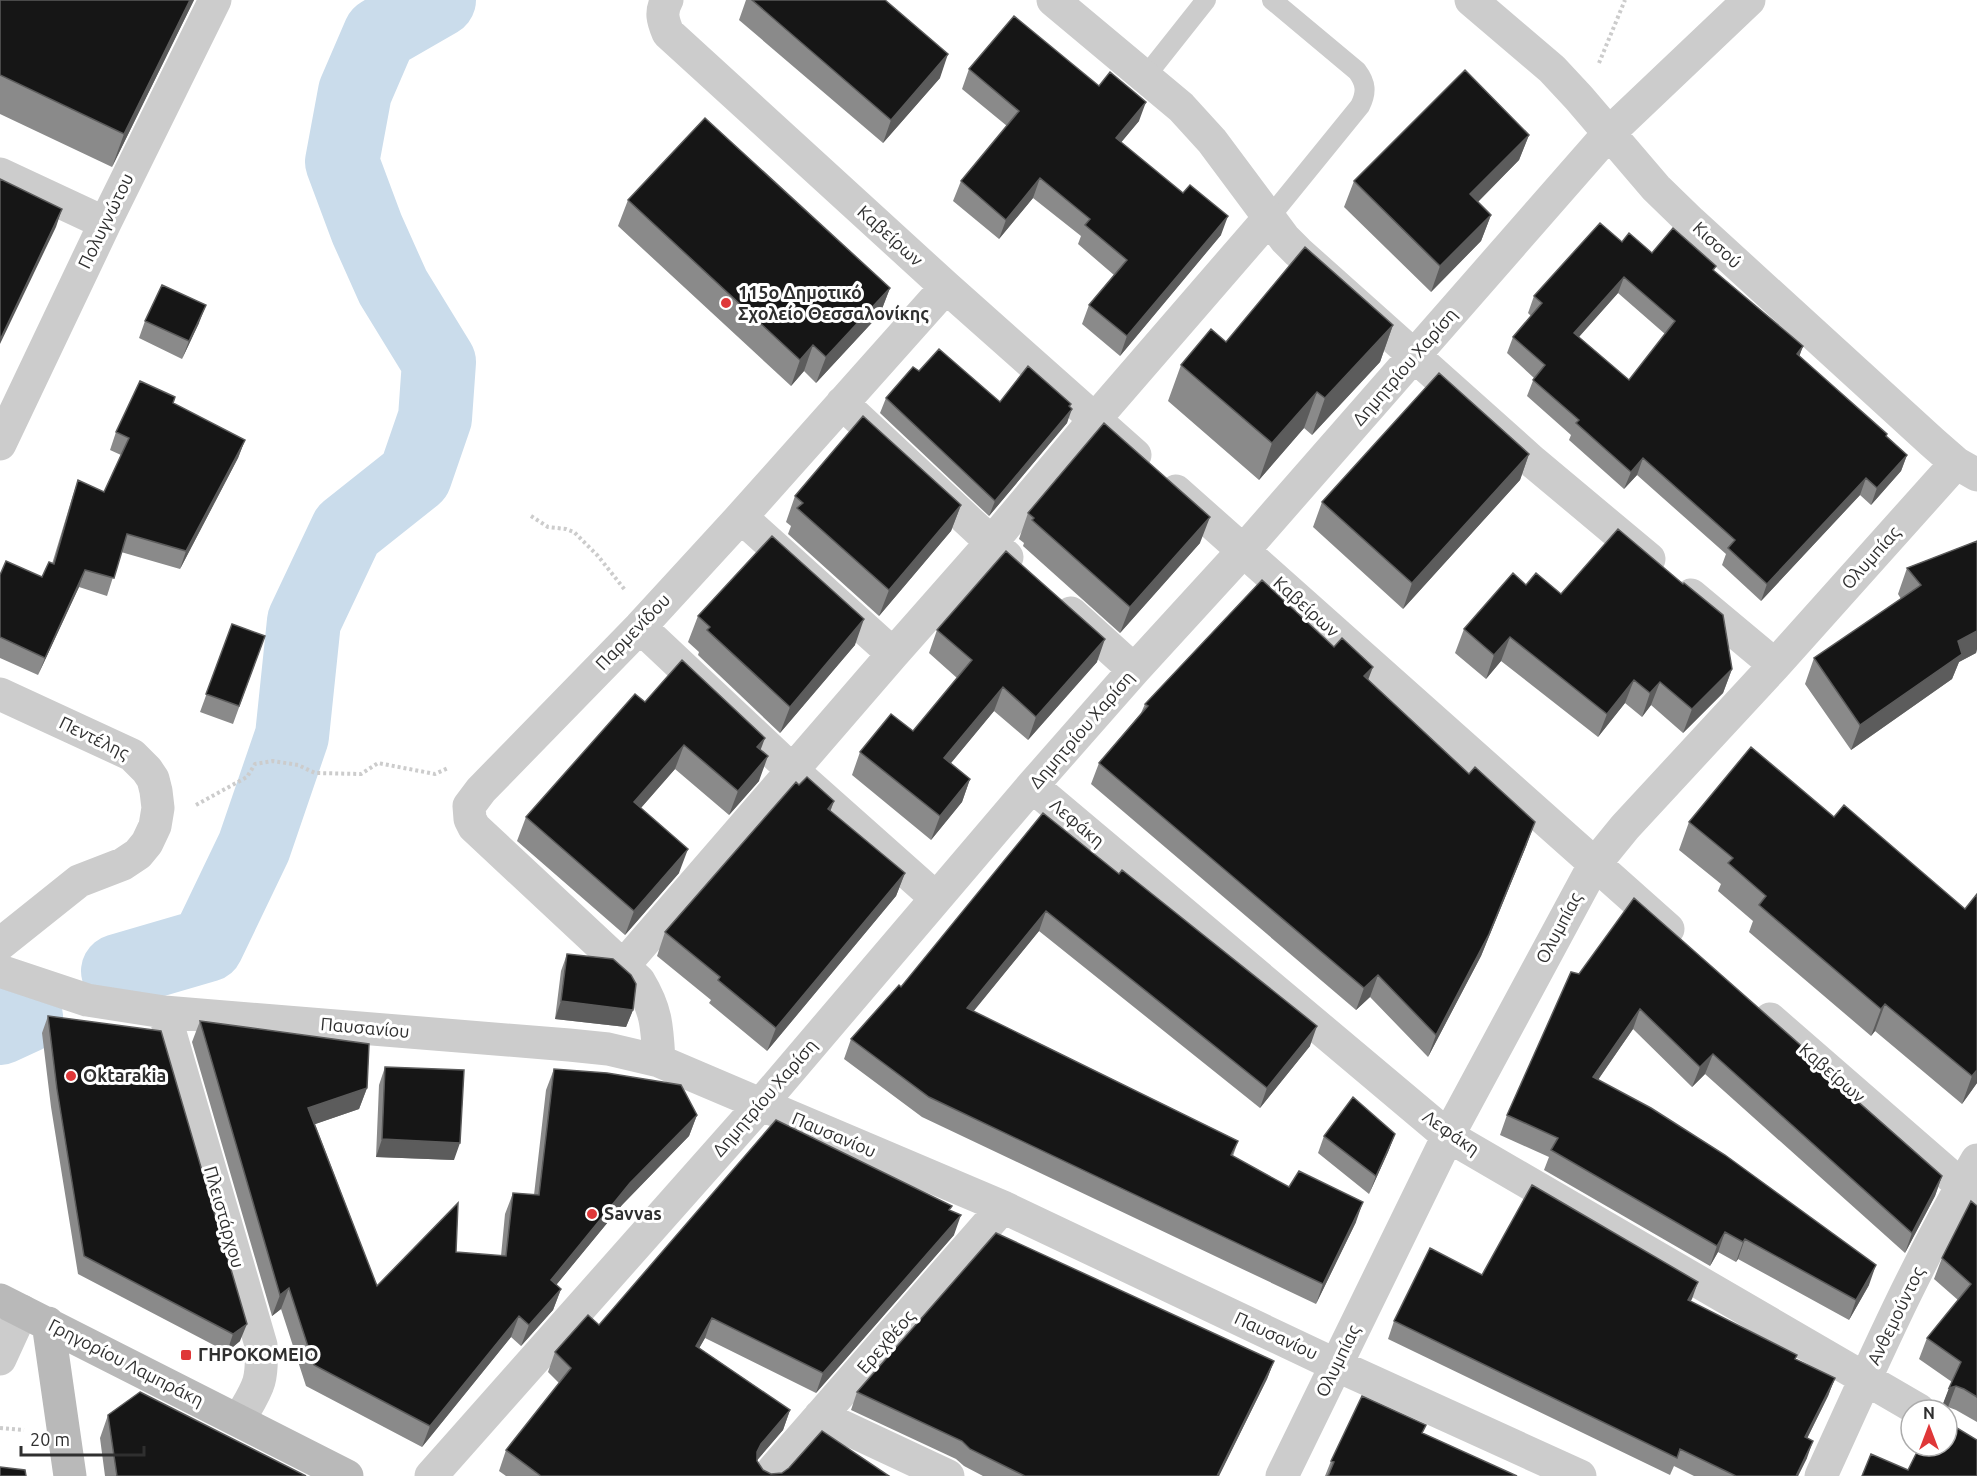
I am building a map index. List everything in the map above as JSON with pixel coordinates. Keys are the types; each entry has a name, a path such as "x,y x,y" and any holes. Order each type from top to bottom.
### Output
{"main road":[{"name":"Γρηγορίου Λαμπράκη","path":"23,1312 347,1476"},
{"path":"23,1312 70,1476"}],"street":[{"name":"Πολυγνώτου","path":"0,444 105,222 214,0"},
{"name":"Καβείρων","path":"667,0 663,7 662,21 668,33 946,287 1693,951"},
{"path":"1053,0 1145,76 1199,126 1298,252 1533,462 1775,665"},
{"name":"Κισσού","path":"1471,0 1525,45 1579,98 1656,188 1691,222 1967,469"},
{"name":"Δημητρίου Χαρίση","path":"431,1476 761,1104 1032,786 1134,670 1244,551 1609,133 1749,0"},
{"path":"0,174 105,222"},
{"path":"659,1061 653,1006 639,981 624,965 991,543 1269,218"},
{"name":"Παρμενίδου","path":"624,965 474,827 470,819 469,806 475,796 504,765 644,623 946,287"},
{"path":"842,403 991,543 1134,670"},
{"name":"Ολυμπίας","path":"1282,1476 1448,1136 1594,865 1625,827 1775,665 1967,469"},
{"path":"741,517 893,654"},
{"path":"644,623 792,770 936,898"},
{"name":"Πεντέλης","path":"0,694 132,755 143,765 155,784 158,808 155,826 147,843 132,859 79,881 0,944"},
{"name":"Λεφάκη","path":"1032,786 1448,1136 1899,1398"},
{"name":"Παυσανίου","path":"0,971 87,1000 164,1012 579,1046 616,1051 659,1061 1003,1207 1336,1365 1580,1476"},
{"name":"Καβείρων","path":"1747,998 1972,1182"},
{"name":"Πλειστάρχου","path":"164,1012 261,1345 260,1384 239,1420"},
{"name":"Ανθεμούντος","path":"1821,1476 1944,1218 1972,1182"},
{"name":"Ερεχθέος","path":"768,1476 1003,1207"},
{"path":"0,1359 23,1312"},
{"path":"820,1416 948,1476"}],"lane":[{"path":"1145,76 1206,0"},
{"path":"1269,218 1360,106 1365,97 1366,88 1357,71 1272,0"}],"path":[{"path":"1579,98 1605,53 1625,0"},
{"path":"531,516 548,527 574,532 598,556 644,623"},
{"path":"155,826 247,777 255,764 273,761 298,765 315,773 361,774 378,763 435,774 470,759 504,765"}],"building":[{"path":"0,0 190,0 124,134 0,75"},
{"path":"752,0 885,0 948,54 891,120"},
{"path":"1014,16 1099,86 1110,72 1146,102 1116,138 1183,193 1190,185 1228,216 1127,336 1089,305 1127,260 1085,225 1090,219 1040,178 1006,220 961,181 1019,111 969,69"},
{"path":"1465,70 1529,135 1470,194 1491,215 1440,266 1354,181"},
{"path":"705,118 890,288 826,357 813,345 800,360 628,200"},
{"path":"0,179 62,209 0,340"},
{"path":"1600,223 1622,242 1629,233 1652,253 1673,228 1716,266 1713,270 1803,346 1797,354 1887,434 1886,436 1907,455 1877,488 1866,478 1767,584 1728,548 1735,540 1643,458 1631,472 1576,423 1579,420 1533,380 1545,365 1513,337 1542,303 1534,296","holes":["1624,277 1675,321 1629,380 1574,333"]},
{"path":"1305,247 1393,325 1325,398 1317,392 1272,443 1181,365 1211,329 1226,342"},
{"path":"162,285 206,305 189,341 145,321"},
{"path":"939,349 1000,402 1028,366 1071,404 1069,406 1072,409 995,501 886,398 913,367 919,371"},
{"path":"1439,373 1529,454 1412,583 1322,502"},
{"path":"140,381 175,397 173,403 245,440 186,551 127,534 114,578 85,570 45,658 0,637 0,575 6,561 42,577 49,562 54,564 78,480 104,492 129,438 116,432"},
{"path":"863,416 961,505 889,590 797,508 803,503 795,496"},
{"path":"1104,423 1210,517 1130,607 1032,520 1034,518 1028,513"},
{"path":"1618,529 1723,615 1732,669 1692,709 1660,682 1650,693 1634,680 1607,714 1510,637 1494,655 1464,629 1513,573 1526,585 1536,573 1561,594"},
{"path":"772,536 864,619 790,707 707,630 710,627 698,616"},
{"path":"1977,541 1977,631 1958,641 1962,654 1860,725 1814,658 1921,585 1907,568"},
{"path":"1006,551 1105,639 1036,717 1003,687 944,758 970,779 940,816 860,752 891,714 913,731 972,660 937,630"},
{"path":"1262,580 1334,647 1342,638 1373,667 1364,676 1469,774 1475,767 1535,822 1489,934 1436,1035 1378,975 1364,988 1099,763 1148,706 1145,704"},
{"path":"232,624 265,636 239,706 206,694"},
{"path":"682,660 765,738 757,747 768,756 738,791 684,745 634,802 688,849 634,911 526,817 635,694 645,702"},
{"path":"1751,747 1834,817 1844,805 1965,909 1977,894 1977,1070 1972,1076 1885,1004 1881,1009 1759,905 1766,896 1728,863 1733,858 1689,822"},
{"path":"807,777 834,801 828,809 905,873 776,1028 718,980 720,977 665,932 796,782 799,785"},
{"path":"1043,813 1119,874 1122,870 1317,1026 1267,1088 1046,911 967,1008 1238,1141 1231,1155 1289,1187 1299,1171 1363,1202 1323,1284 929,1097 851,1039 899,985 901,987"},
{"path":"1634,898 1840,1080 1838,1084 1942,1176 1912,1233 1713,1054 1700,1067 1640,1009 1593,1077 1651,1108 1725,1155 1876,1265 1856,1300 1745,1239 1743,1242 1725,1232 1717,1246 1551,1150 1558,1138 1507,1115 1571,972 1579,974"},
{"path":"567,954 613,959 631,975 636,984 633,1010 561,1001"},
{"path":"48,1016 161,1031 247,1324 233,1334 84,1256 57,1089"},
{"path":"200,1021 369,1044 367,1088 308,1108 377,1286 458,1203 456,1252 506,1256 513,1193 539,1195 554,1069 607,1073 681,1085 697,1115 630,1183 551,1280 561,1289 529,1325 519,1316 430,1426 314,1365 289,1288 280,1295"},
{"path":"385,1067 464,1070 460,1143 382,1139"},
{"path":"1353,1097 1395,1134 1376,1176 1324,1136"},
{"path":"776,1120 952,1206 949,1210 961,1215 823,1373 712,1318 696,1346 790,1410 757,1452 757,1461 763,1470 771,1474 782,1473 822,1431 889,1476 541,1476 506,1450 571,1368 555,1352 588,1315 599,1325"},
{"path":"1532,1185 1698,1282 1688,1300 1797,1355 1795,1359 1835,1378 1805,1437 1813,1441 1796,1476 1736,1476 1680,1449 1677,1458 1394,1321 1430,1248 1482,1275"},
{"path":"1971,1201 1977,1206 1977,1397 1956,1386 1949,1388 1961,1362 1927,1338 1971,1284 1942,1258"},
{"path":"996,1233 1274,1361 1217,1476 1025,1476 970,1449 962,1441 857,1392"},
{"path":"140,1392 306,1476 117,1476 108,1415"},
{"path":"1362,1396 1426,1425 1422,1433 1517,1476 1328,1476 1334,1462 1331,1461"},
{"path":"1959,1429 1977,1440 1977,1476 1862,1476 1871,1454 1908,1470 1914,1458 1959,1458"},
{"path":"0,1467 25,1470 26,1476 0,1476"}],"waterway":[{"path":"118,971 207,945 254,847 292,736 304,621 347,530 415,476 435,418 439,362 393,287 367,229 342,162 355,92 380,34 439,0"},
{"path":"0,1028 26,1016"}],"place":[{"name":"115o Δημοτικό Σχολείο Θεσσαλονίκης","path":"726,303"},
{"name":"Oktarakia","path":"71,1076"},
{"name":"Savvas","path":"592,1214"},
{"name":"ΓΗΡΟΚΟΜΕΙΟ","path":"186,1355"}]}
